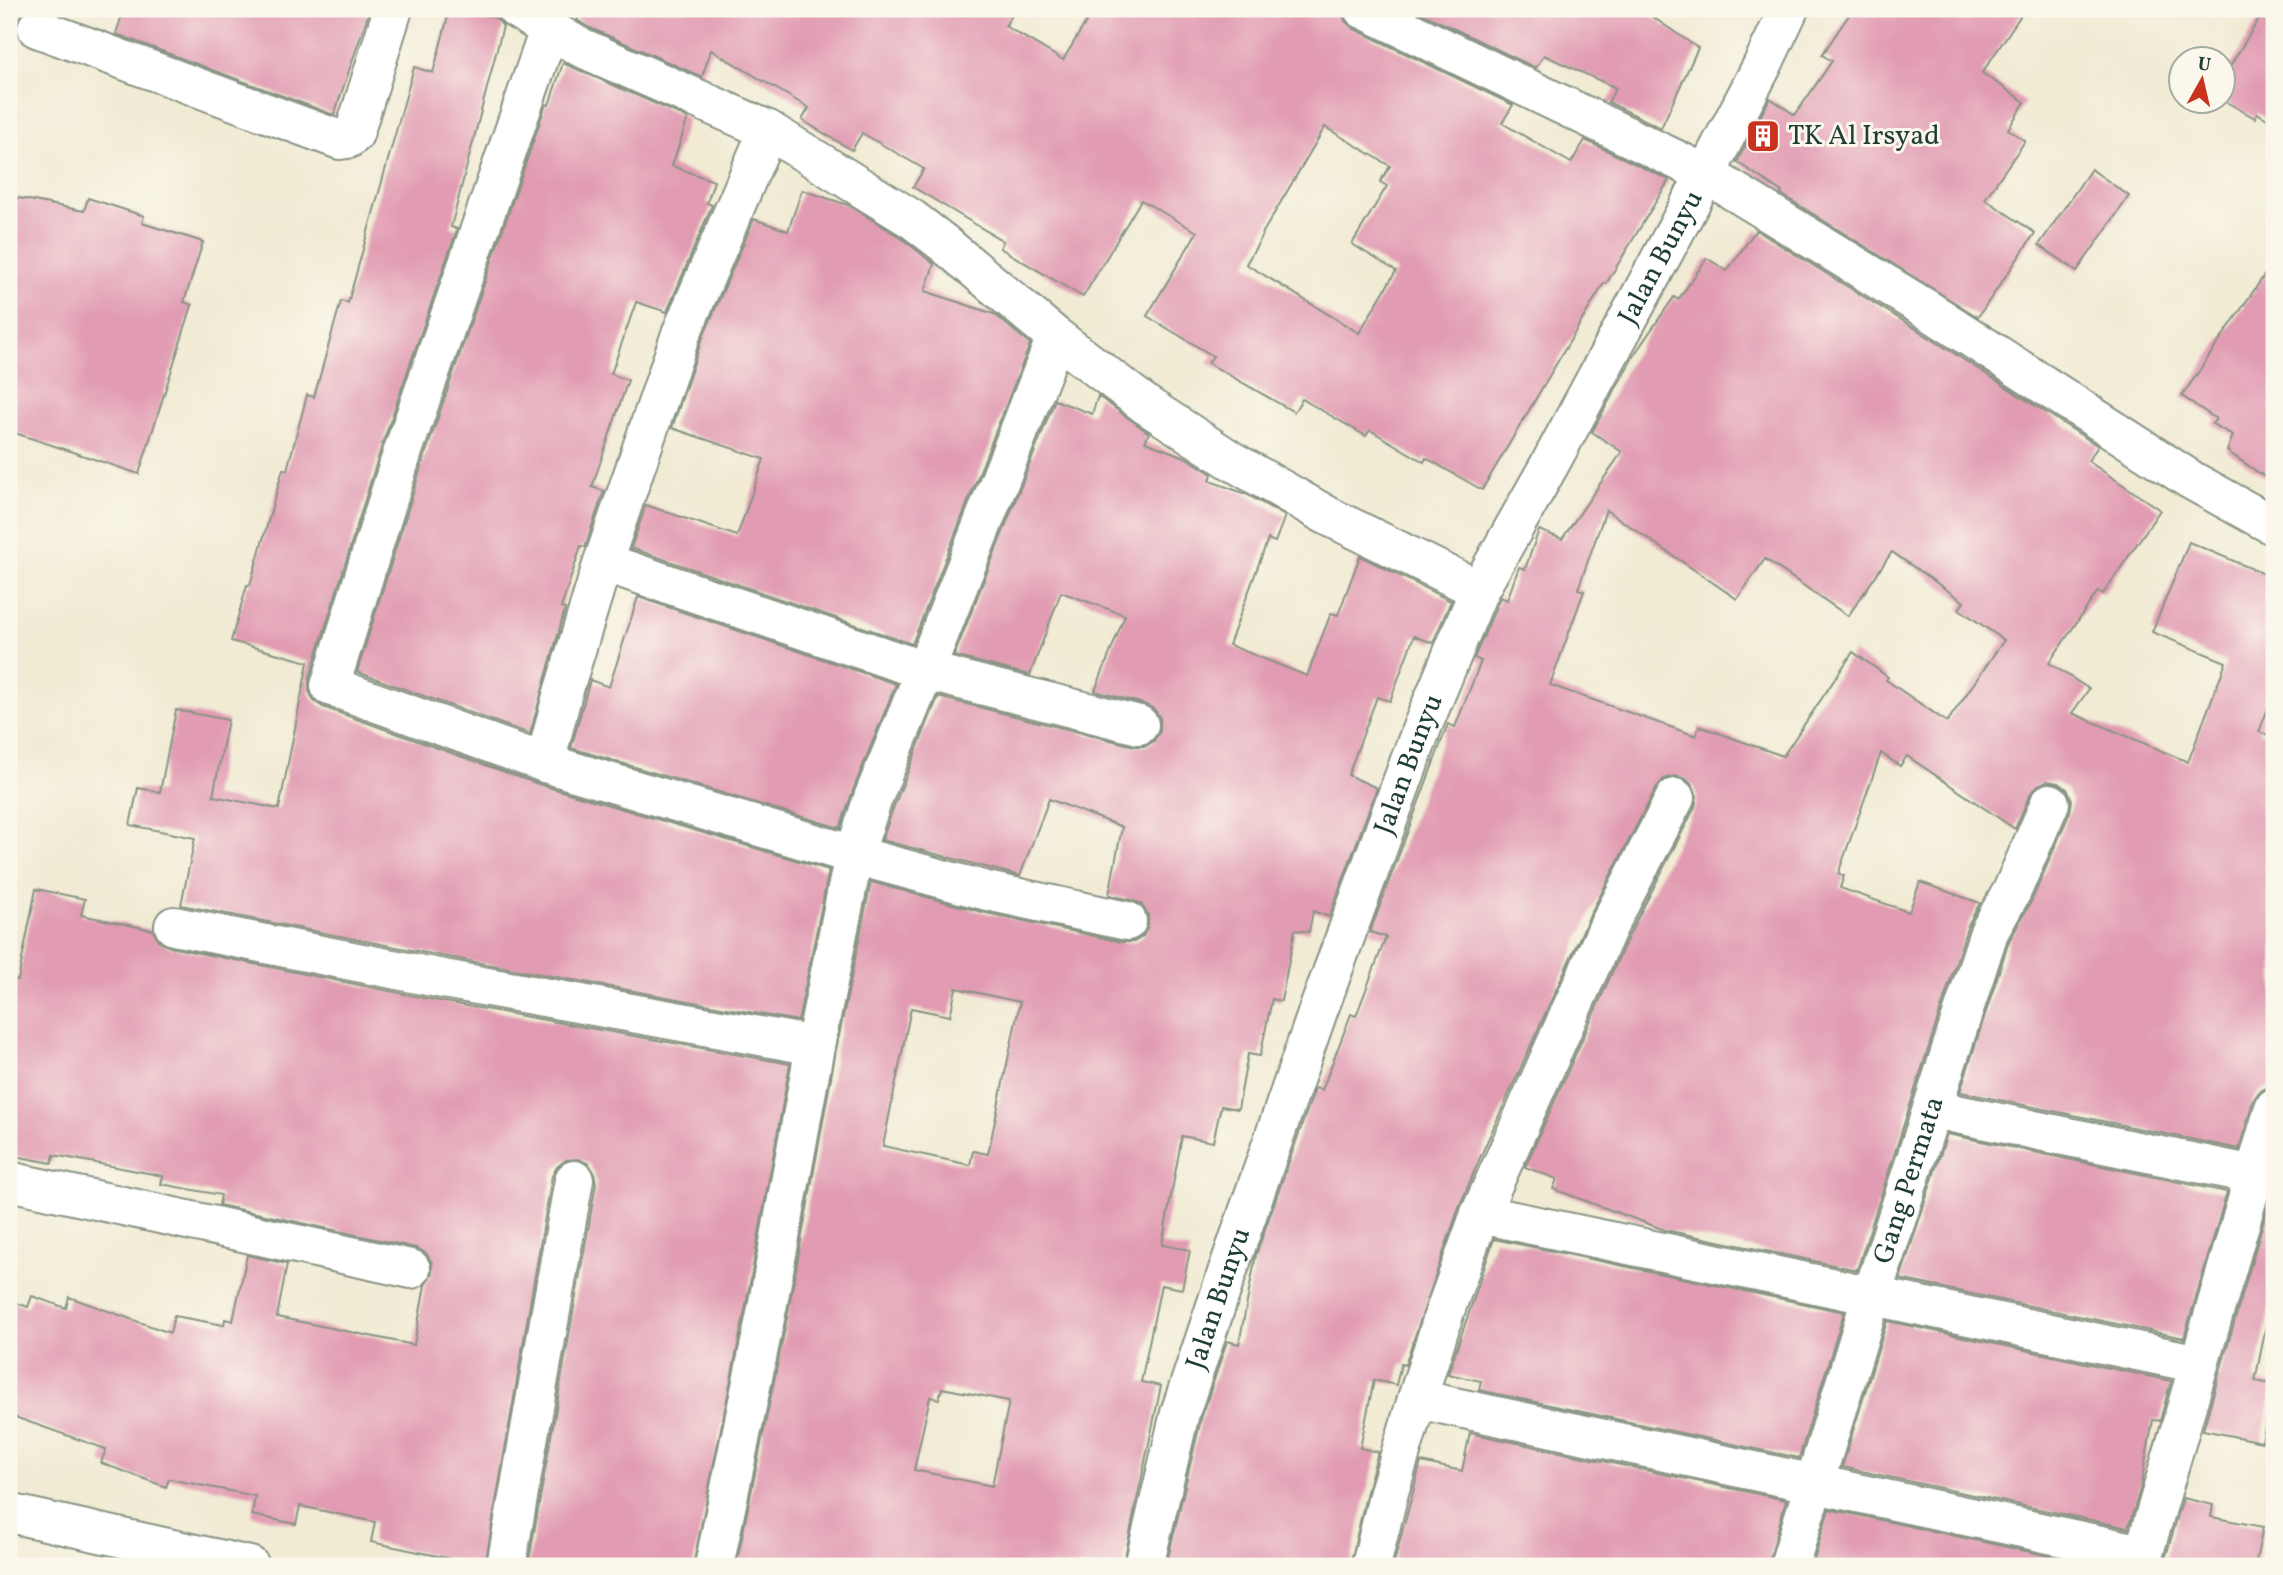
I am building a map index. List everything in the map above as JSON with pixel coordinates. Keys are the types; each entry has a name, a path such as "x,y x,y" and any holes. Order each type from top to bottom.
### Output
{"street":[{"path":"29,19 340,140 348,139 354,134 393,9"},
{"path":"516,9 578,46 768,130 922,227 1056,337 1146,405 1278,489 1479,590"},
{"path":"1363,9 1706,174 1928,310 2191,480 2274,526"},
{"name":"Jalan Bunyu","path":"1144,1566 1180,1413 1318,1011 1423,725 1479,590 1706,174 1788,9"},
{"path":"549,30 403,451 330,685 545,763 854,855 987,891 1127,921"},
{"path":"545,763 562,696 603,562 681,334 768,130"},
{"path":"714,1566 766,1314 815,1046 854,855 873,799 1056,337"},
{"path":"603,562 925,671 1139,725"},
{"path":"1371,1566 1389,1492 1417,1399 1480,1214 1608,927 1675,797"},
{"name":"Gang Permata","path":"1790,1566 1872,1295 1989,932 2008,897 2050,803"},
{"path":"174,926 438,978 815,1046"},
{"path":"1417,1399 1814,1483 2142,1560 2274,1108"},
{"path":"1932,1109 2255,1175"},
{"path":"506,1566 574,1180"},
{"path":"9,1181 411,1269"},
{"path":"1480,1214 2199,1364"},
{"path":"9,1513 250,1566"}],"building":[{"path":"124,9 370,9 334,115 116,34"},
{"path":"450,9 462,9 496,18 503,26 451,227 457,229 382,445 309,680 309,691 314,701 323,707 538,784 829,870 798,1021 181,905 195,838 130,825 138,788 160,792 176,710 228,720 213,796 279,809 308,662 231,641 283,469 287,470 307,395 314,397 341,301 348,303 414,67 433,73"},
{"path":"581,9 1016,9 1005,26 1063,60 1094,9 1341,9 1345,21 1354,29 1513,105 1502,123 1571,163 1585,140 1669,180 1606,284 1604,283 1482,490 1426,458 1424,462 1370,430 1366,436 1302,399 1294,412 1208,363 1213,356 1147,316 1197,232 1141,200 1083,297 1000,248 1003,241 913,187 924,169 862,133 852,150 802,120 809,108 711,50 702,77 577,20","holes":["1325,127 1390,166 1380,182 1387,186 1352,244 1396,271 1359,333 1246,264"]},
{"path":"1413,9 1641,9 1698,48 1661,128 1608,102 1616,88 1544,55 1536,68"},
{"path":"1853,9 2025,9 1982,73 2025,102 2008,129 2025,141 1985,199 2035,233 1978,317 1781,194 1782,192 1737,162 1770,98 1795,115 1832,61 1822,55"},
{"path":"2265,9 2274,9 2274,123 2257,113 2255,118 2238,108 2238,53"},
{"path":"563,63 688,118 672,166 714,181 707,203 712,205 667,312 636,302 611,374 628,380 592,487 604,491 585,547 581,546 561,608 565,609 530,734 357,672 424,458 546,104 549,105"},
{"path":"2091,169 2129,196 2077,271 2039,245"},
{"path":"802,190 848,205 900,237 934,264 925,291 994,314 1030,344 912,644 631,548 646,505 737,536 764,459 672,428 701,342 754,219 788,231"},
{"path":"9,196 84,211 88,198 144,216 142,223 203,242 184,302 192,305 139,474 9,431"},
{"path":"1756,230 2098,446 2088,461 2160,510 2103,594 2098,591 2049,663 2089,689 2072,713 2188,762 2226,662 2152,632 2189,542 2274,578 2274,693 2259,732 2274,738 2274,1087 2259,1092 2253,1101 2239,1149 1960,1092 2009,941 2032,900 2070,812 2072,800 2067,789 2058,783 2047,781 2038,785 2030,794 2015,829 1907,756 1900,766 1881,753 1838,874 1844,876 1840,888 1909,912 1920,882 1980,903 1968,925 1857,1270 1665,1230 1553,1189 1557,1179 1525,1167 1628,937 1695,807 1697,796 1686,779 1675,776 1664,779 1656,788 1589,917 1483,1151 1459,1207 1405,1365 1401,1364 1396,1385 1374,1380 1360,1448 1378,1452 1350,1566 1166,1566 1201,1419 1227,1341 1239,1344 1256,1255 1315,1088 1322,1090 1351,1014 1356,1016 1386,937 1370,932 1448,724 1455,727 1481,661 1474,658 1500,597 1507,600 1519,567 1525,569 1539,530 1562,539 1622,452 1592,432 1634,355 1674,297 1678,300 1707,258 1727,271","holes":["1606,510 1737,599 1765,559 1848,616 1892,552 1964,602 1959,609 2004,640 1947,722 1886,680 1888,677 1853,652 1783,756 1699,726 1696,736 1550,685 1584,591 1578,589"]},
{"path":"2274,261 2274,483 2227,451 2233,435 2212,424 2216,419 2182,396"},
{"path":"1098,396 1149,433 1145,442 1185,457 1212,474 1210,481 1246,494 1285,516 1275,542 1268,539 1229,645 1307,676 1331,613 1338,615 1360,556 1451,601 1433,643 1414,636 1390,701 1377,697 1348,775 1377,788 1329,917 1313,911 1309,932 1295,930 1281,1001 1272,999 1260,1056 1248,1054 1238,1109 1221,1106 1213,1142 1182,1136 1162,1245 1190,1250 1182,1289 1161,1285 1141,1382 1161,1386 1123,1566 736,1566 871,882 982,912 1122,942 1134,942 1143,936 1148,926 1148,915 1141,904 1109,895 1122,827 1049,799 1020,876 882,840 938,697 1134,746 1146,746 1154,741 1160,731 1160,718 1154,709 1095,691 1125,615 1061,592 1030,675 954,656 1055,400 1092,414","holes":["956,988 1020,1002 988,1154 973,1151 970,1165 883,1146 911,1008 950,1016","942,1388 1009,1401 992,1486 914,1470 930,1397 939,1399"]},
{"path":"638,597 896,684 840,828 571,748 590,680 609,687"},
{"path":"36,889 85,899 81,915 153,930 159,942 170,947 434,1000 790,1064 745,1310 693,1566 528,1566 596,1184 589,1164 578,1159 566,1160 557,1167 552,1176 485,1566 371,1542 375,1522 300,1506 296,1524 252,1515 255,1496 169,1479 166,1487 101,1463 106,1449 9,1415 9,1300 28,1307 32,1296 66,1308 69,1297 170,1333 174,1316 224,1325 225,1319 233,1321 247,1255 287,1264 277,1317 414,1345 425,1285 432,1273 432,1263 426,1253 416,1248 219,1205 221,1195 161,1184 163,1176 54,1155 52,1163 9,1155 9,978 18,980"},
{"path":"1947,1134 2227,1192 2184,1338 1900,1279"},
{"path":"2274,1185 2274,1287 2255,1381 2273,1384 2262,1442 2203,1430"},
{"path":"1494,1239 1844,1312 1799,1458 1479,1390 1481,1381 1448,1374"},
{"path":"1887,1321 2171,1381 2160,1421 2153,1420 2140,1490 2128,1528 1842,1467"},
{"path":"1470,1433 1786,1500 1768,1566 1393,1566 1421,1462 1462,1471"},
{"path":"2183,1498 2213,1505 2211,1517 2263,1527 2255,1566 2163,1566"},
{"path":"1829,1509 2096,1566 1812,1566"}],"place":[{"name":"TK Al Irsyad","path":"1763,136"}]}
